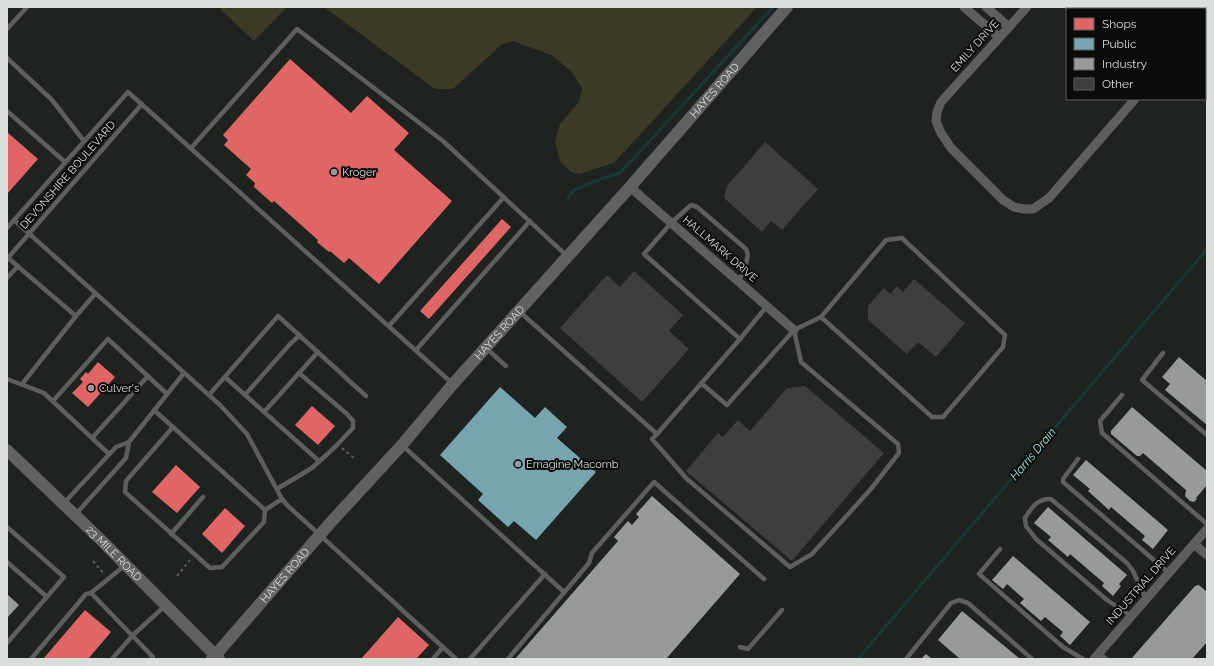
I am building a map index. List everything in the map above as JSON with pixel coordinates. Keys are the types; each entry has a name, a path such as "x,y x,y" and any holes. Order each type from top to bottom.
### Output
{"street":[{"name":"HAYES ROAD","path":"216,658 321,535 402,445 453,384 630,187 788,7"},
{"path":"964,7 999,38"},
{"path":"986,7 1009,27"},
{"name":"EMILY DRIVE","path":"1027,7 941,102 936,121 941,133 951,148 1003,200 1014,207 1033,209 1049,198 1134,100"},
{"name":"HALLMARK DRIVE","path":"630,187 794,330"},
{"name":"23 MILE ROAD","path":"7,450 126,564 166,604 216,658"},
{"name":"INDUSTRIAL DRIVE","path":"1099,657 1131,616 1207,529"},
{"path":"1194,544 1207,555"}],"lane":[{"path":"7,29 26,7"},
{"path":"190,148 297,29 443,141 568,256"},
{"path":"7,58 52,100 84,142"},
{"name":"DEVONSHIRE BOULEVARD","path":"7,228 128,92 142,104 7,258"},
{"path":"142,104 453,384"},
{"path":"7,111 65,162"},
{"path":"389,326 504,197"},
{"path":"738,281 744,272 748,255 746,249 697,207 691,205 671,223 644,254 740,340"},
{"path":"14,220 229,414 247,434 282,499 288,506 456,659"},
{"path":"416,350 530,222"},
{"path":"702,383 727,405 794,330 821,317 886,240 902,238 1005,335 1003,347 943,417 932,417 821,317"},
{"path":"7,258 76,316"},
{"path":"7,278 18,266"},
{"path":"22,384 95,294"},
{"path":"767,306 740,340 652,439 687,479 790,567 812,554 870,490 900,453 898,444 890,436 801,362 794,330"},
{"path":"518,311 657,434"},
{"path":"209,395 278,316 366,396"},
{"path":"245,395 290,344 300,335"},
{"path":"53,401 108,339 167,394"},
{"path":"485,348 506,366"},
{"path":"264,412 318,352"},
{"path":"1163,353 1142,380 1207,434"},
{"path":"75,515 126,458 129,442 184,373"},
{"path":"277,489 312,468 353,428 353,421 347,414 299,373"},
{"path":"92,438 148,376"},
{"path":"225,377 319,462"},
{"path":"7,379 44,393 109,454"},
{"path":"1122,395 1100,421 1102,433 1207,524"},
{"path":"154,410 265,510"},
{"path":"173,427 126,480 125,492 171,534 210,568 222,567 264,522 265,510"},
{"path":"64,504 116,447 129,442"},
{"path":"402,445 564,592"},
{"path":"1078,459 1063,479 1063,482 1169,573"},
{"path":"508,659 588,563 592,553 654,482 764,580"},
{"path":"171,534 203,497"},
{"path":"265,510 282,499"},
{"path":"1131,616 1107,600 1036,539 1026,526 1025,518 1030,511 1040,500 1051,499 1127,562 1133,571 1146,599"},
{"path":"7,527 64,577 7,643"},
{"path":"1000,549 979,574 1063,647 1083,659"},
{"path":"7,562 47,597"},
{"path":"31,659 86,594 91,593 126,564"},
{"path":"470,659 545,574"},
{"path":"91,593 133,635 153,657 152,659"},
{"path":"906,659 951,603 959,600 968,603 1032,659"},
{"path":"112,659 133,635 166,604"},
{"path":"740,647 748,649 782,610"},
{"path":"433,659 443,648"}],"path":[{"path":"338,444 355,459"},
{"path":"176,576 195,555"},
{"path":"93,561 109,578"}],"shaded area":[{"path":"222,7 287,7 254,41 221,10"},
{"path":"324,7 757,7 614,163 579,174 571,172 560,161 555,141 560,124 579,102 582,88 571,71 551,55 513,41 501,45 453,89 435,89"}],"building: Shops":[{"name":"Kroger","path":"290,59 351,113 367,96 409,133 394,150 452,201 379,284 349,258 344,263 330,251 329,252 317,242 318,240 274,201 272,203 254,187 255,183 246,175 251,169 224,145 228,140 223,135"},
{"path":"7,132 38,159 7,194"},
{"path":"502,219 511,227 429,319 420,311"},
{"name":"Culver's","path":"98,362 115,377 88,407 72,393 83,382 80,379 86,372 88,374"},
{"path":"312,406 335,426 318,445 295,425"},
{"path":"176,465 200,487 177,513 152,492"},
{"path":"225,508 245,526 222,553 202,534"},
{"path":"85,610 111,632 88,659 43,659"},
{"path":"398,617 429,645 416,659 361,659"}],"building: Public":[{"name":"Emagine Macomb","path":"500,387 535,418 545,407 567,427 557,438 596,472 536,540 514,521 508,527 478,500 483,494 440,455"}],"building: Industry":[{"path":"1179,357 1207,381 1207,425 1165,390 1170,384 1162,377"},
{"path":"1132,407 1207,471 1207,485 1194,502 1190,501 1185,496 1186,490 1143,453 1140,456 1137,456 1111,434 1111,431"},
{"path":"1086,460 1168,530 1153,549 1142,540 1145,536 1111,507 1109,510 1088,491 1090,489 1073,475"},
{"path":"652,496 740,574 666,659 515,659 618,541 614,537 628,521 632,525 639,517 636,514"},
{"path":"1048,507 1127,575 1119,584 1121,586 1113,596 1102,586 1104,583 1070,554 1068,557 1048,540 1051,537 1034,523"},
{"path":"1013,556 1090,622 1070,645 1060,636 1063,632 1045,617 1041,621 1020,603 1024,599 1007,584 1003,589 992,580"},
{"path":"1199,585 1207,592 1207,642 1192,659 1131,659 1195,586"},
{"path":"7,594 19,605 7,618"},
{"path":"962,611 1020,659 960,659 938,640"},
{"path":"926,654 932,659 921,659"}],"building: Other":[{"path":"765,142 818,189 782,230 771,221 762,232 724,198 727,186"},
{"path":"634,271 683,315 669,331 689,349 642,402 560,328 607,275 620,287"},
{"path":"914,279 965,323 936,357 918,342 907,354 868,320 868,306 884,288 890,294 897,286 903,292"},
{"path":"805,386 884,453 792,561 686,471 718,433 723,437 738,420 750,431 787,388"}],"waterway":[{"path":"568,198 574,190 620,173 773,7"},
{"name":"Harris Drain","path":"858,659 1207,249"}],"place":[{"name":"Kroger","path":"334,172"},
{"name":"Culver's","path":"91,388"},
{"name":"Emagine Macomb","path":"518,464"}]}
